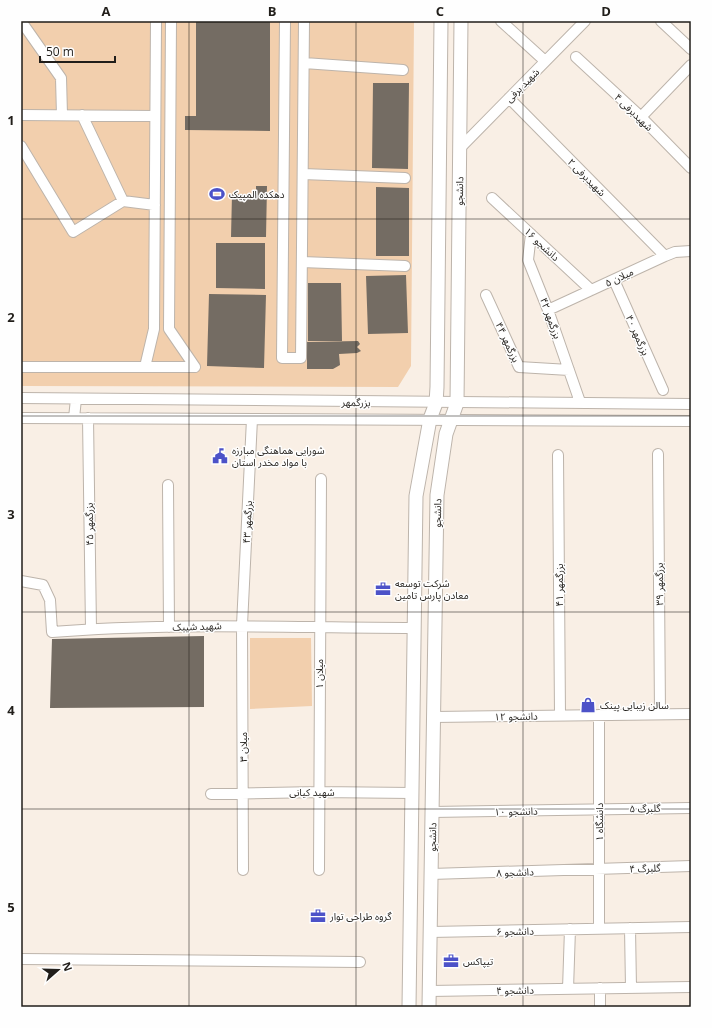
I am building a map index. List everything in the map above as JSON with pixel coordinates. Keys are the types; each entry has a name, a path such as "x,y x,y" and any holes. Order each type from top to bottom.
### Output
{"main road":[{"name":"دانشجو","path":"409,1007 416,496 430,419 436,403 441,21"},
{"name":"دانشجو","path":"429,1007 437,495 446,434 457,403 461,21"}],"street":[{"path":"21,21 61,78 62,115"},
{"path":"145,367 154,329 156,21"},
{"path":"21,367 195,367 169,329 171,21"},
{"path":"285,21 282,358 301,358 304,21"},
{"name":"شهید برفی","path":"460,148 585,21"},
{"path":"662,21 691,49"},
{"path":"502,22 545,61"},
{"name":"شهیدبرفی ۴","path":"576,57 641,117 691,168"},
{"path":"304,63 403,70"},
{"path":"641,117 691,65"},
{"name":"شهیدبرفی ۲","path":"509,98 665,256"},
{"path":"21,115 155,116"},
{"path":"82,115 123,201"},
{"path":"21,146 73,232 123,201 156,205"},
{"path":"303,174 405,178"},
{"name":"دانشجو ۱۶","path":"492,198 591,290"},
{"name":"بزرگمهر ۴۲","path":"531,234 528,260 548,310 580,402"},
{"name":"میلان ۵","path":"548,310 665,256 675,252 691,252"},
{"path":"302,262 405,266"},
{"name":"بزرگمهر ۴۰","path":"614,280 663,390"},
{"name":"بزرگمهر ۴۴","path":"486,295 519,367 569,370"},
{"name":"بزرگمهر","path":"21,398 436,403 580,402 691,404"},
{"path":"74,418 76,399"},
{"name":"بزرگمهر","path":"21,418 691,421"},
{"name":"بزرگمهر ۴۵","path":"88,418 91,629"},
{"name":"بزرگمهر ۴۳","path":"242,625 252,419"},
{"name":"برزگمهر ۳۹","path":"658,454 660,714"},
{"name":"بزرگمهر ۴۱","path":"558,455 560,715"},
{"name":"میلان ۱","path":"319,870 318,792 321,479"},
{"path":"168,485 169,627"},
{"name":"شهید شیبک","path":"21,581 43,585 50,600 52,632 91,629 242,625 319,628 414,628"},
{"name":"میلان ۳","path":"242,625 242,870"},
{"name":"دانشجو ۱۲","path":"434,717 691,714"},
{"name":"دانشگاه ۱","path":"599,715 599,929"},
{"name":"شهید کیانی","path":"211,794 243,792 412,793"},
{"name":"گلبرگ ۵","path":"599,809 691,808"},
{"name":"دانشجو ۱۰","path":"432,812 599,809"},
{"name":"گلبرگ ۴","path":"599,869 691,866"},
{"name":"دانشجو ۸","path":"431,874 599,869"},
{"name":"دانشجو ۶","path":"430,932 691,927"},
{"path":"630,928 631,988"},
{"path":"568,989 570,929"},
{"path":"21,959 360,962"},
{"name":"دانشجو ۴","path":"429,991 691,987"},
{"path":"600,988 600,1007"}],"shaded area":[{"name":"دهکده المپیک","path":"21,21 414,21 411,366 398,387 21,386"},
{"path":"250,638 311,638 312,706 250,709"}],"building":[{"path":"196,21 270,21 270,131 185,130 185,116 196,116"},
{"path":"373,83 409,83 408,169 372,168"},
{"path":"256,186 267,186 266,237 231,237 232,194 256,195"},
{"path":"376,187 409,188 409,256 376,256"},
{"path":"216,243 265,243 265,289 216,288"},
{"path":"406,275 408,333 368,334 366,276"},
{"path":"308,283 341,283 342,341 308,341"},
{"path":"209,294 266,295 264,368 207,366"},
{"path":"358,341 360,344 357,347 361,351 357,353 339,354 340,365 333,369 307,369 307,342"},
{"path":"204,636 204,707 50,708 52,639"}],"place":[{"name":"دهکده المپیک","path":"217,194"},
{"name":"شورایی هماهنگی مبارزه با مواد مخدر استان","path":"220,456"},
{"name":"شرکت توسعه معادن پارس تامین","path":"383,589"},
{"name":"سالن زیبایی پینک","path":"588,705"},
{"name":"گروه طراحی توار","path":"318,916"},
{"name":"تیپاکس","path":"451,961"}]}
